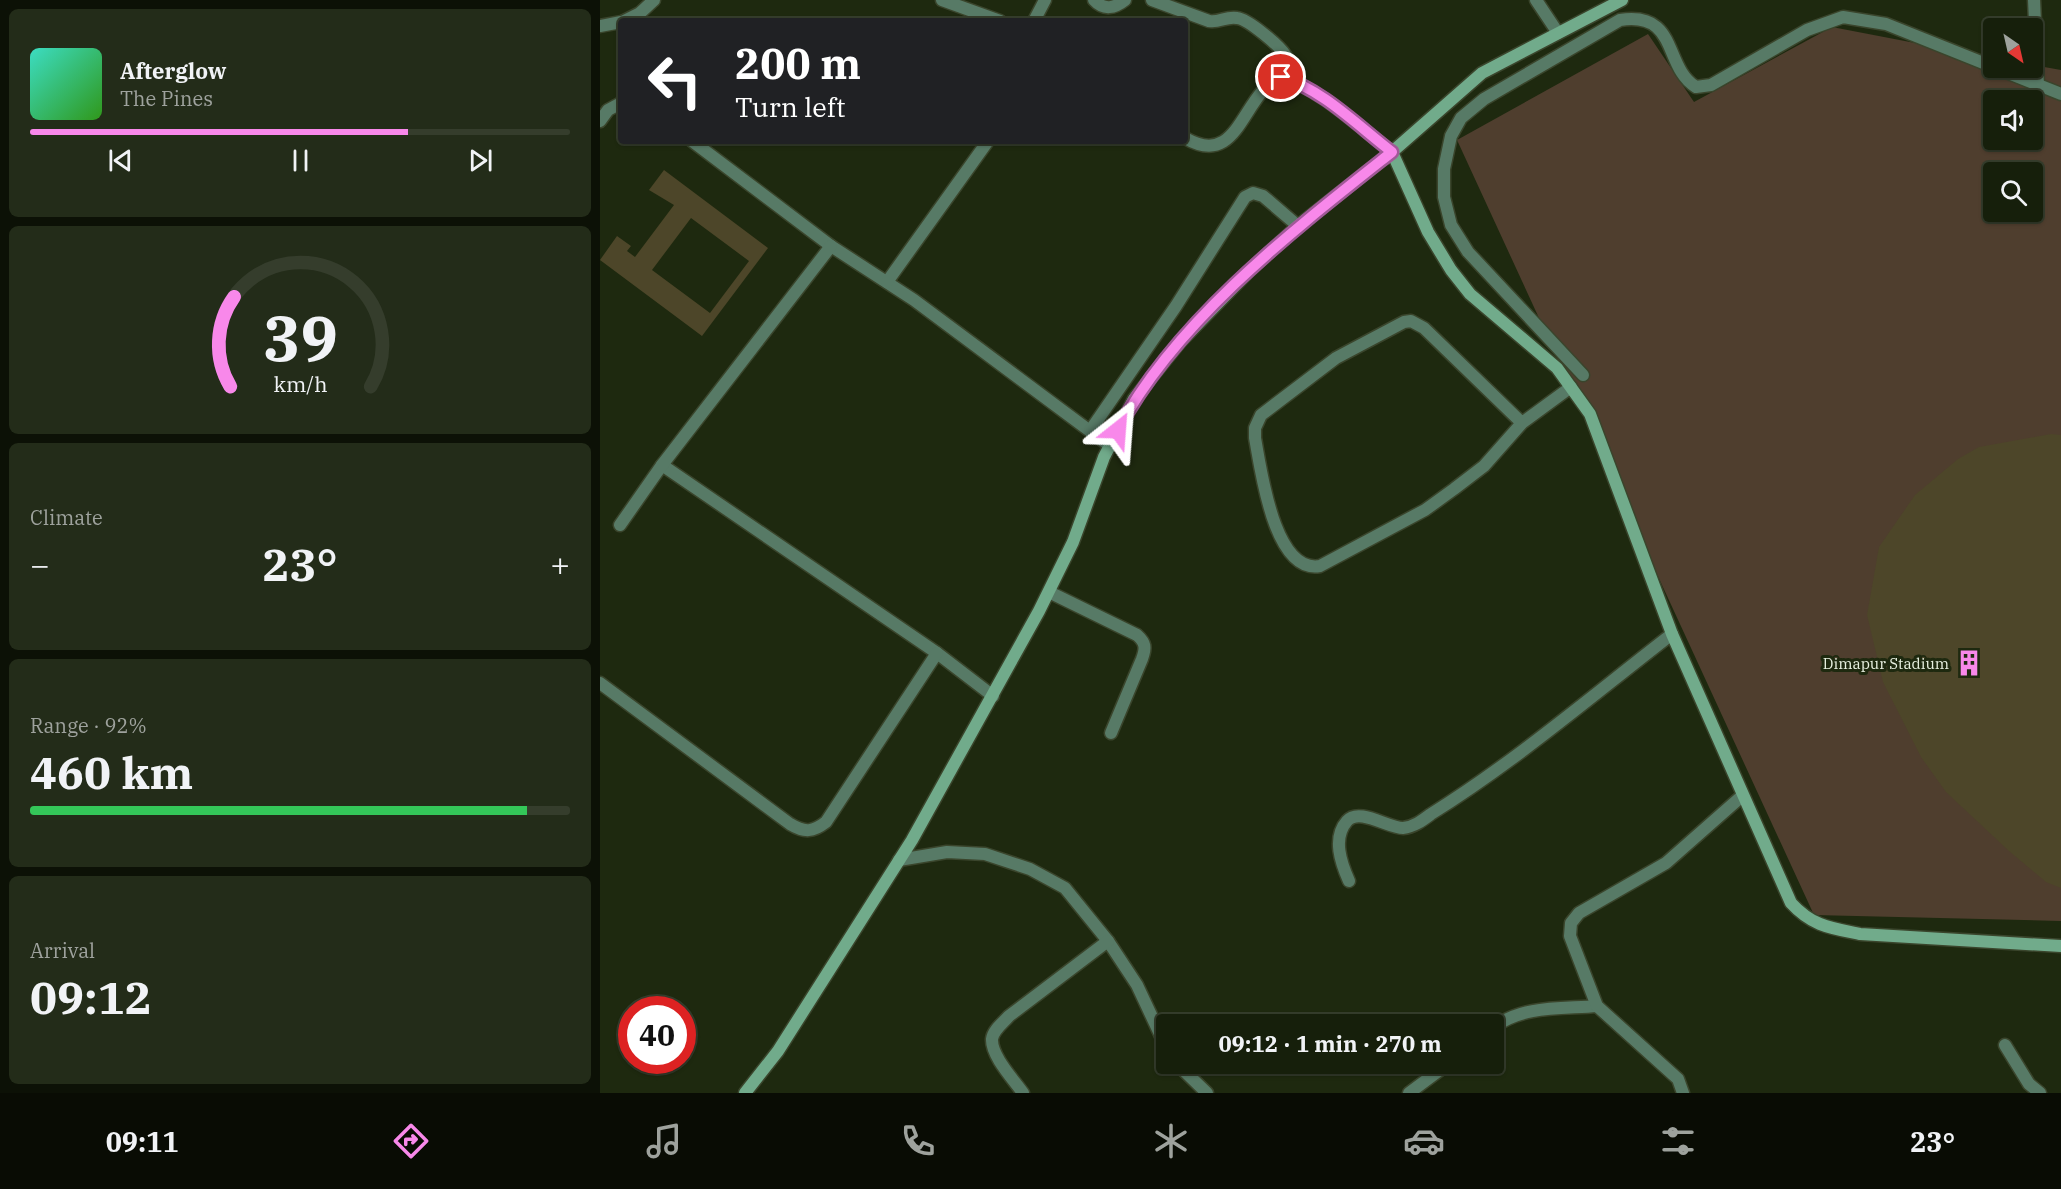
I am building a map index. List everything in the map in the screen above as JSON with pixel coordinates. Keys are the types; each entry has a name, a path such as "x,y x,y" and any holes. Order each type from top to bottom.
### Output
{"street":[{"path":"629,18 640,13 654,0"},
{"path":"942,0 992,18"},
{"path":"1036,18 1045,0"},
{"path":"1094,0 1108,8 1118,6 1125,0"},
{"path":"1152,0 1216,23 1238,18 1247,22 1287,57 1290,66 1288,79"},
{"path":"1536,0 1557,33"},
{"path":"745,1093 778,1051 899,860 993,696 1073,542 1110,446 1134,399 1180,342 1250,270 1298,226 1392,152 1482,74 1621,0"},
{"path":"2034,0 2038,86"},
{"path":"1583,375 1468,252 1451,225 1444,197 1444,169 1451,136 1461,118 1484,99 1620,20 1638,18 1652,24 1664,36 1687,79 1696,87 1711,85 1807,30 1843,17 1886,24 2061,94"},
{"path":"600,26 618,22"},
{"path":"1188,140 1212,148 1224,142 1266,86 1281,77 1318,96 1392,152 1428,232 1451,270 1470,294 1557,368 1590,414 1672,634 1780,884 1791,903 1805,919 1830,928 1860,934 2061,946"},
{"path":"600,121 608,110 618,105"},
{"path":"696,144 831,246 887,282 1110,446"},
{"path":"887,282 986,144"},
{"path":"1090,431 1176,306 1245,197 1253,193 1263,196 1298,226"},
{"path":"620,525 662,465 831,246"},
{"path":"1522,423 1424,328 1411,321 1404,322 1336,358 1261,415 1255,428 1255,438 1268,509 1296,559 1310,568 1320,566 1425,510 1484,466 1522,423 1571,387"},
{"path":"662,465 937,653 993,696"},
{"path":"1049,592 1143,640 1145,649 1142,659 1111,733"},
{"path":"1349,881 1338,855 1345,823 1350,818 1358,816 1400,828 1417,824 1465,793 1672,634"},
{"path":"600,683 790,824 802,831 815,831 826,822 937,653"},
{"path":"1683,1093 1678,1079 1597,1006 1570,936 1571,923 1579,913 1666,863 1742,796"},
{"path":"899,860 947,852 985,854 1030,869 1065,888 1108,941 1137,986 1156,1026"},
{"path":"1023,1093 996,1054 992,1040 996,1030 1009,1016 1108,941"},
{"path":"1504,1020 1524,1011 1597,1006"},
{"path":"2005,1045 2029,1084 2040,1093"},
{"path":"1187,1074 1207,1093"},
{"path":"1409,1093 1435,1074"}],"shaded area":[{"path":"1832,27 1983,56 1983,78 2043,78 2043,67 2061,70 2061,921 1814,915 1457,140 1648,34 1694,102"}],"building":[{"path":"664,170 768,248 702,336 600,260 617,236 631,246 627,251 635,257 674,205 649,190","holes":["691,218 749,261 710,313 652,270"]},
{"name":"Dimapur Stadium","path":"2051,434 2061,435 2061,888 2046,882 2009,851 1946,792 1921,757 1883,682 1867,615 1879,547 1915,495 1958,459 1979,447"}],"place":[{"name":"Dimapur Stadium","path":"1969,663"}],"route":[{"path":"1118,430 1134,399 1180,342 1250,270 1298,226 1392,152 1318,96 1294,81 1281,77"}]}
